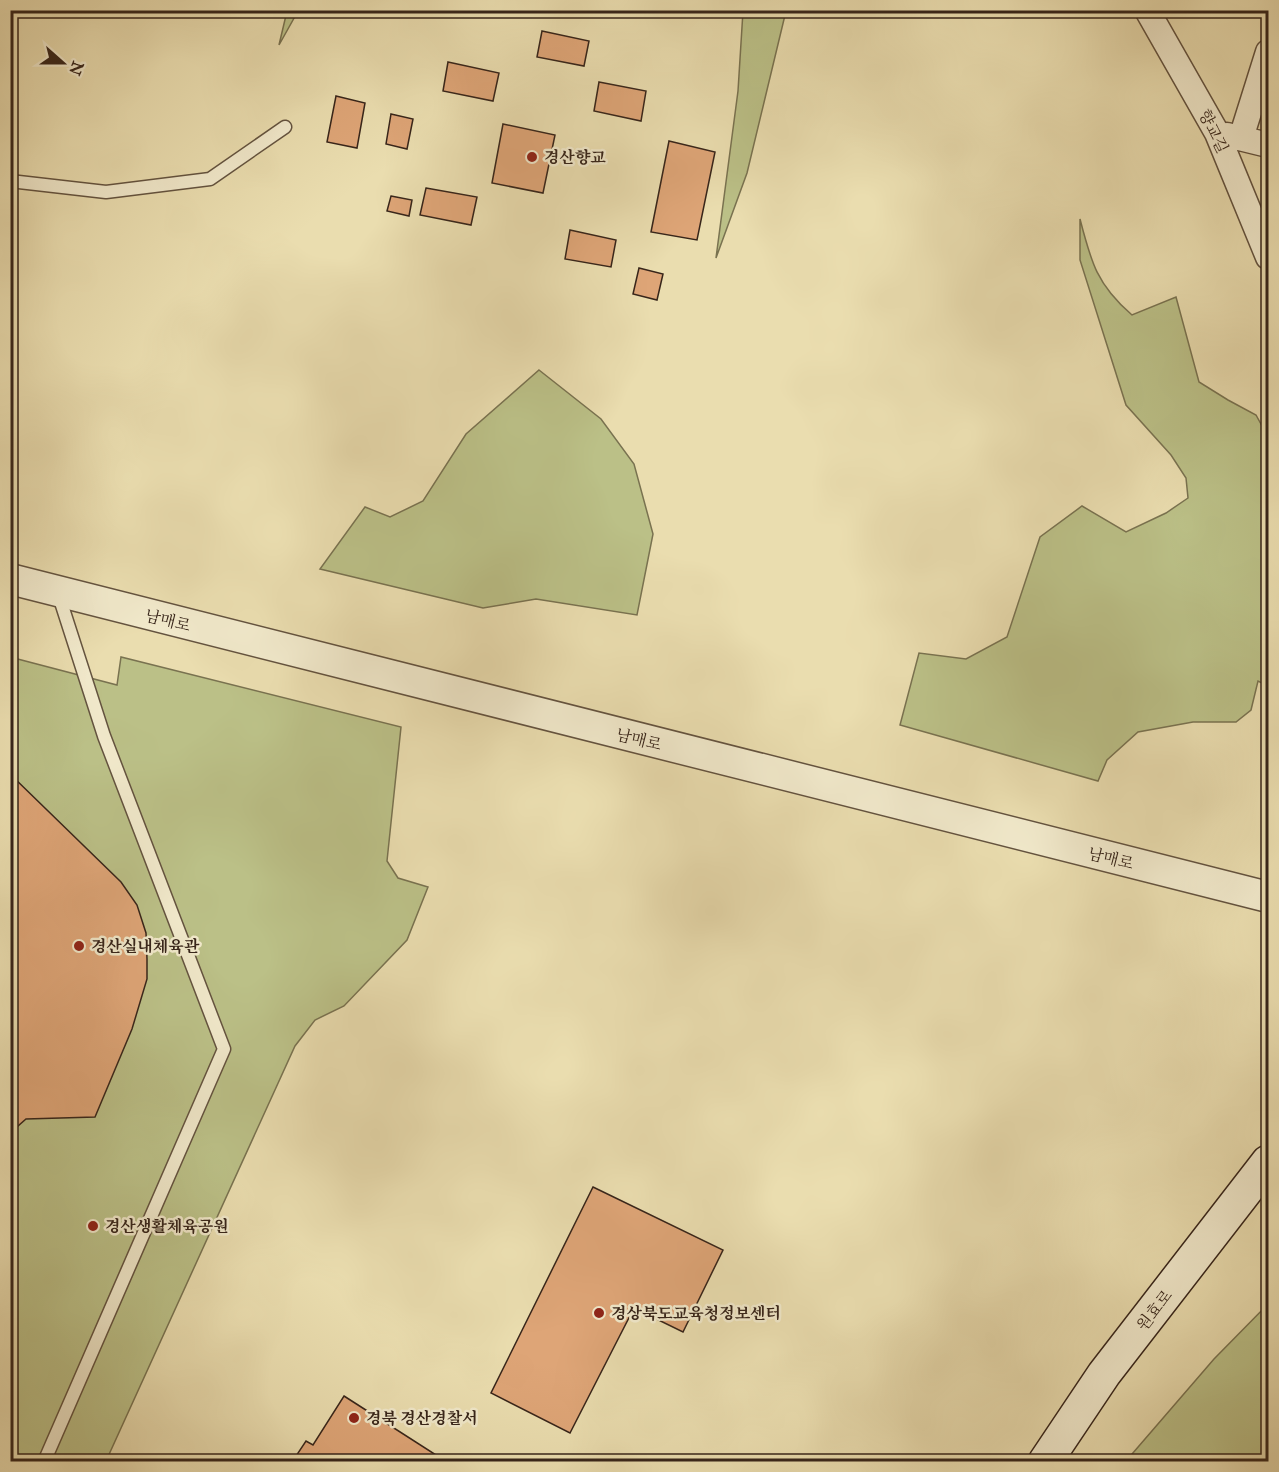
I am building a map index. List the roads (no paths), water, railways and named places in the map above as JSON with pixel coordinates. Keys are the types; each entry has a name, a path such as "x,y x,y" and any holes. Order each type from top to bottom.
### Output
{"main road":[{"name":"원효로","path":"1045,1461 1104,1374 1269,1162"}],"street":[{"name":"향교길","path":"1147,10 1217,133 1269,257"},
{"path":"1241,138 1269,52"},
{"path":"1217,133 1269,145"},
{"name":"남매로","path":"10,579 1269,897"}],"lane":[{"path":"10,182 106,192 210,178 285,127"},
{"path":"44,1461 224,1049 104,736 57,592"}],"place":[{"name":"경산향교","path":"532,157"},
{"name":"경산실내체육관","path":"79,946"},
{"name":"경산생활체육공원","path":"93,1226"},
{"name":"경상북도교육청정보센터","path":"599,1313"},
{"name":"경북 경산경찰서","path":"354,1418"}]}
